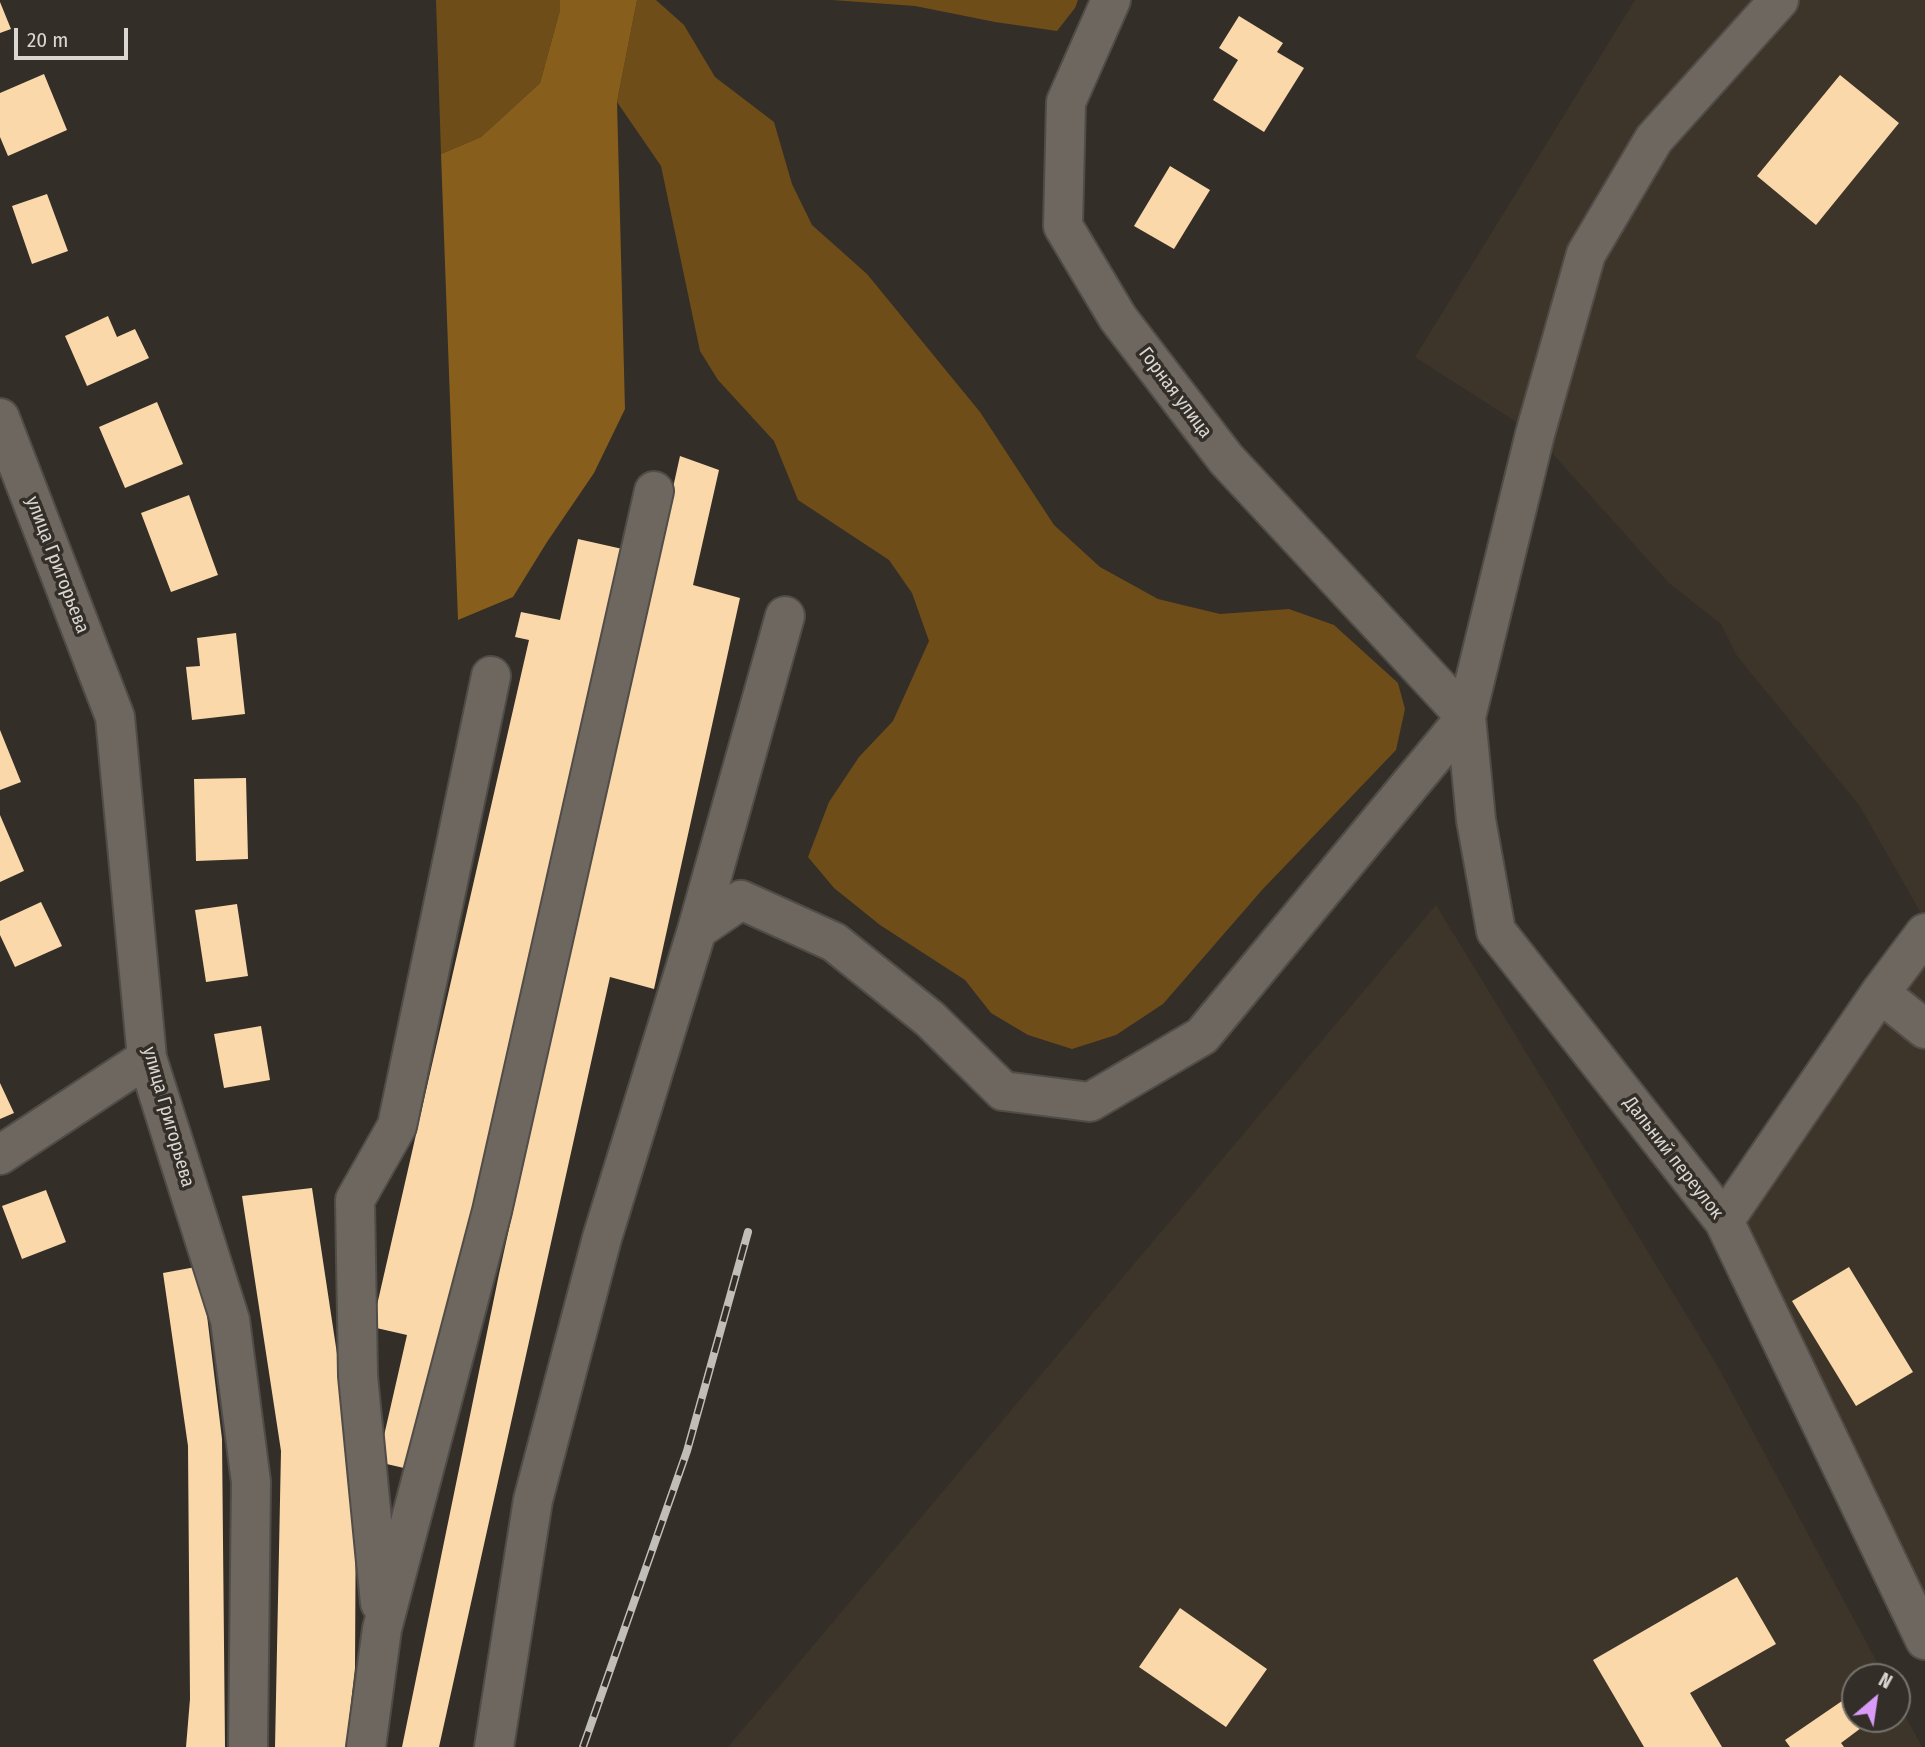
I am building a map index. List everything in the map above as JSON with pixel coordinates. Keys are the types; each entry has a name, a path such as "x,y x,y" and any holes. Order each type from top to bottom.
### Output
{"street":[{"name":"Горная улица","path":"1111,0 1066,102 1063,226 1118,318 1226,459 1466,718"},
{"path":"697,930 741,900 834,942 930,1019 1003,1091 1090,1101 1202,1036 1466,718 1535,434 1586,254 1654,139 1779,0"},
{"name":"улица Григорьева","path":"0,418 115,717 147,1058 230,1320 251,1482 248,1747"},
{"path":"366,1747 382,1629 492,1211 654,491"},
{"path":"494,1747 533,1500 602,1238 697,930 785,616"},
{"path":"382,1629 358,1376 355,1200 397,1126 491,676"},
{"name":"Дальний переулок","path":"1466,718 1476,820 1496,931 1724,1222 1925,1640"},
{"path":"1724,1222 1880,993 1925,933"},
{"path":"1880,993 1925,1029"},
{"path":"0,1154 147,1058"}],"shaded area":[{"path":"436,0 560,0 560,10 540,83 481,137 441,154"},
{"path":"560,0 637,0 617,102 625,409 594,473 513,597 458,620 441,154 481,137 540,83 560,10"},
{"path":"637,0 656,0 684,25 715,77 774,122 792,184 812,225 867,274 980,412 1054,525 1100,567 1158,599 1220,614 1289,609 1334,625 1398,683 1405,709 1396,750 1262,890 1163,1004 1116,1035 1072,1049 1028,1035 991,1013 965,980 880,925 834,888 808,857 829,802 859,757 893,721 929,641 912,593 889,560 798,500 774,441 718,380 700,351 661,166 617,102"},
{"path":"832,0 1078,0 1057,31 915,6"},
{"path":"1635,0 1925,0 1925,920 1859,805 1737,656 1721,624 1669,583 1535,434 1415,357"},
{"path":"1436,905 1717,1365 1877,1663 1841,1663 1841,1733 1911,1733 1911,1726 1922,1747 728,1747"},
{"path":"1925,933 1925,1640 1724,1221"}],"building":[{"path":"0,2 11,29 0,33"},
{"path":"1239,16 1283,43 1277,52 1304,68 1264,132 1213,100 1238,60 1219,48"},
{"path":"44,74 67,130 8,156 0,137 0,93"},
{"path":"1840,75 1899,123 1816,225 1757,176"},
{"path":"1170,166 1210,190 1174,249 1134,226"},
{"path":"47,194 68,251 32,264 12,206"},
{"path":"108,316 117,337 135,329 149,358 87,386 65,336"},
{"path":"157,402 183,464 125,488 99,427"},
{"path":"680,456 719,470 693,585 740,598 654,989 610,977 439,1747 402,1747 499,1274"},
{"path":"189,495 218,575 171,592 141,513"},
{"path":"578,539 627,550 417,1471 378,1462 407,1335 372,1327 529,640 515,637 521,612 560,620"},
{"path":"236,633 245,714 192,720 186,667 200,666 197,638"},
{"path":"0,730 21,782 0,790"},
{"path":"246,778 248,859 196,861 194,779"},
{"path":"0,815 24,871 0,882"},
{"path":"41,902 62,946 15,967 0,935 0,921"},
{"path":"237,904 248,976 206,982 195,910"},
{"path":"261,1026 270,1080 224,1088 214,1034"},
{"path":"0,1083 14,1113 0,1119"},
{"path":"312,1188 356,1480 355,1668 346,1747 275,1747 281,1451 242,1196"},
{"path":"46,1190 66,1242 22,1259 2,1206"},
{"path":"201,1266 222,1439 225,1747 186,1747 190,1699 188,1446 163,1273"},
{"path":"1849,1267 1913,1372 1856,1406 1792,1301"},
{"path":"1737,1577 1776,1644 1690,1693 1722,1747 1644,1747 1593,1660"},
{"path":"1180,1608 1267,1669 1226,1727 1139,1667"},
{"path":"1841,1702 1841,1733 1854,1733 1841,1743 1844,1747 1790,1747 1785,1740"}],"railway":[{"path":"583,1747 687,1451 748,1232"}]}
